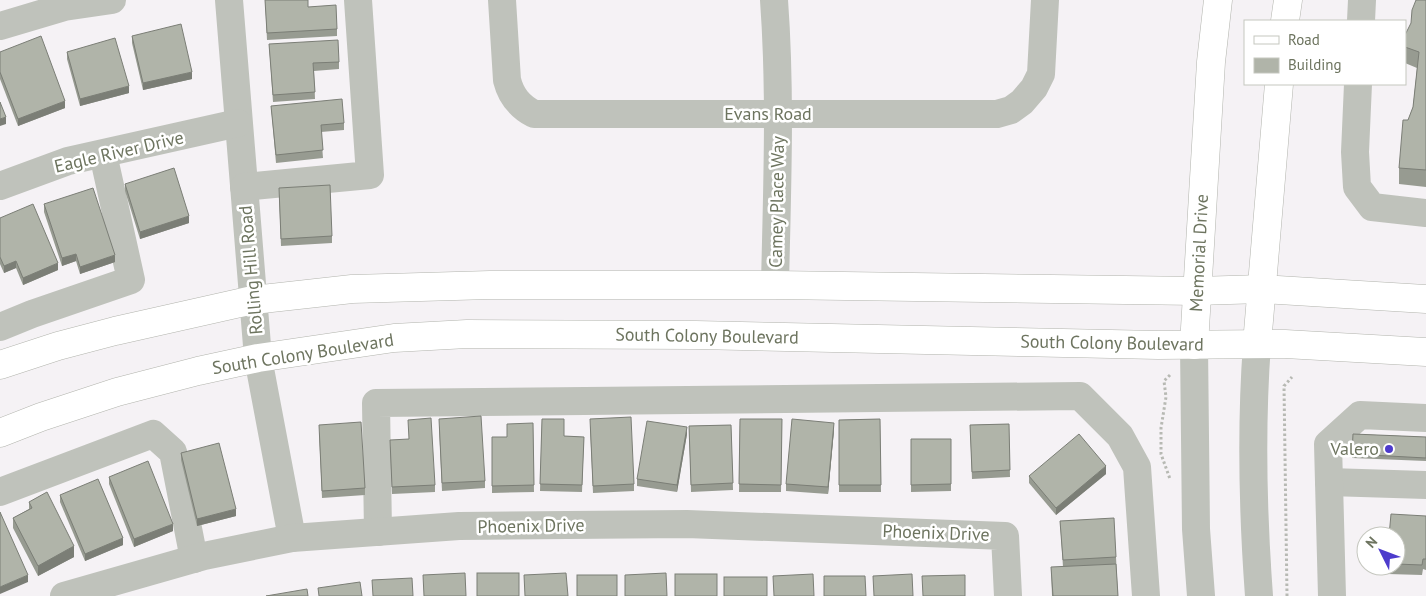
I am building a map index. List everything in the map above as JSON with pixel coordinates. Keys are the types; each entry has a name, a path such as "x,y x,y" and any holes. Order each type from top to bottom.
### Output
{"main road":[{"name":"Memorial Drive","path":"1194,345 1211,62 1218,0"},
{"path":"1286,20 1288,0"},
{"path":"1257,344 1279,85"},
{"path":"0,365 58,346 115,331 253,300 352,289 462,286 775,285 1196,291 1262,289 1426,299"},
{"name":"South Colony Boulevard","path":"0,433 41,417 117,392 198,371 258,358 394,338 467,334 706,335 1194,345 1285,344 1426,352"}],"street":[{"path":"0,26 64,7 112,0"},
{"name":"Rolling Hill Road","path":"229,0 258,358 292,538"},
{"path":"244,187 370,175 358,0"},
{"name":"Evans Road","path":"502,0 507,80 516,100 524,109 534,114 997,114 1011,110 1022,102 1034,88 1040,74 1045,0"},
{"name":"Camey Place Way","path":"774,0 778,46 779,114 775,285"},
{"path":"1361,20 1362,0"},
{"path":"1358,85 1356,187 1372,207 1426,213"},
{"name":"Eagle River Drive","path":"0,186 68,161 238,123"},
{"path":"0,327 131,280 103,154"},
{"path":"1257,344 1254,461 1261,595"},
{"name":"Memorial Drive","path":"1194,345 1196,529 1201,596"},
{"path":"378,532 376,403 1080,396 1120,436 1137,467 1146,596"},
{"path":"1332,596 1328,444 1360,415 1426,418"},
{"path":"0,492 153,434 173,452 194,558"},
{"path":"1329,482 1426,485"},
{"name":"Phoenix Drive","path":"64,596 194,558 292,538 458,526 687,524 1005,536 1008,596"}],"path":[{"path":"1287,596 1284,386 1292,377"}],"building":[{"path":"265,0 308,0 308,7 336,5 337,29 267,33"},
{"path":"1416,0 1426,0 1426,170 1399,168 1403,120 1408,120 1413,107 1419,52 1406,47 1406,33 1411,23 1412,10"},
{"path":"181,24 192,72 143,83 132,36"},
{"path":"41,36 65,101 18,119 0,72 0,52"},
{"path":"115,38 129,86 80,99 67,52"},
{"path":"338,40 339,62 313,63 315,92 273,95 269,44"},
{"path":"342,99 344,123 321,125 323,150 276,155 271,106"},
{"path":"0,102 6,117 0,119"},
{"path":"174,168 189,216 140,232 125,184"},
{"path":"330,185 332,236 281,239 279,188"},
{"path":"93,188 115,255 80,267 76,254 62,258 44,204"},
{"path":"33,204 58,263 23,278 16,261 4,266 0,257 0,218"},
{"path":"481,416 485,481 442,483 439,419"},
{"path":"631,417 634,484 593,486 590,419"},
{"path":"431,418 435,485 392,487 390,440 409,439 408,420"},
{"path":"542,419 564,419 564,436 584,437 582,485 540,484"},
{"path":"740,419 782,419 781,485 739,484"},
{"path":"792,419 834,423 828,487 786,484"},
{"path":"880,419 881,485 839,485 839,420"},
{"path":"647,421 687,427 677,485 637,479"},
{"path":"361,422 365,488 322,491 319,425"},
{"path":"533,423 534,485 492,486 492,437 507,437 507,424"},
{"path":"1009,424 1010,470 972,472 970,425"},
{"path":"731,425 733,483 691,485 689,426"},
{"path":"1079,434 1106,466 1056,508 1029,476"},
{"name":"Valero","path":"1353,434 1426,437 1426,458 1352,454"},
{"path":"911,439 951,439 951,484 911,485"},
{"path":"219,443 236,509 197,519 181,453"},
{"path":"148,461 173,524 134,539 109,477"},
{"path":"98,479 123,538 85,554 60,495"},
{"path":"47,492 74,546 38,566 13,518 32,508 29,502"},
{"path":"0,512 28,575 0,587"},
{"path":"1391,514 1426,516 1426,559 1423,559 1422,565 1406,564 1406,526 1390,526"},
{"path":"1114,518 1116,557 1063,560 1060,521"},
{"path":"1116,564 1118,596 1053,596 1051,567"},
{"path":"465,573 466,596 424,596 423,575"},
{"path":"477,573 519,573 519,596 477,596"},
{"path":"566,573 568,596 525,596 524,575"},
{"path":"666,573 667,596 625,596 625,575"},
{"path":"675,574 717,574 717,596 675,596"},
{"path":"813,574 814,596 774,596 773,576"},
{"path":"912,574 913,596 874,596 873,576"},
{"path":"577,575 617,575 617,596 577,596"},
{"path":"965,575 965,596 923,596 922,576"},
{"path":"824,576 865,576 866,596 824,596"},
{"path":"724,577 767,577 767,596 724,596"},
{"path":"412,578 413,596 373,596 372,580"},
{"path":"360,582 362,596 319,596 318,588"},
{"path":"307,589 308,596 266,596"}],"place":[{"name":"Valero","path":"1389,449"}]}
